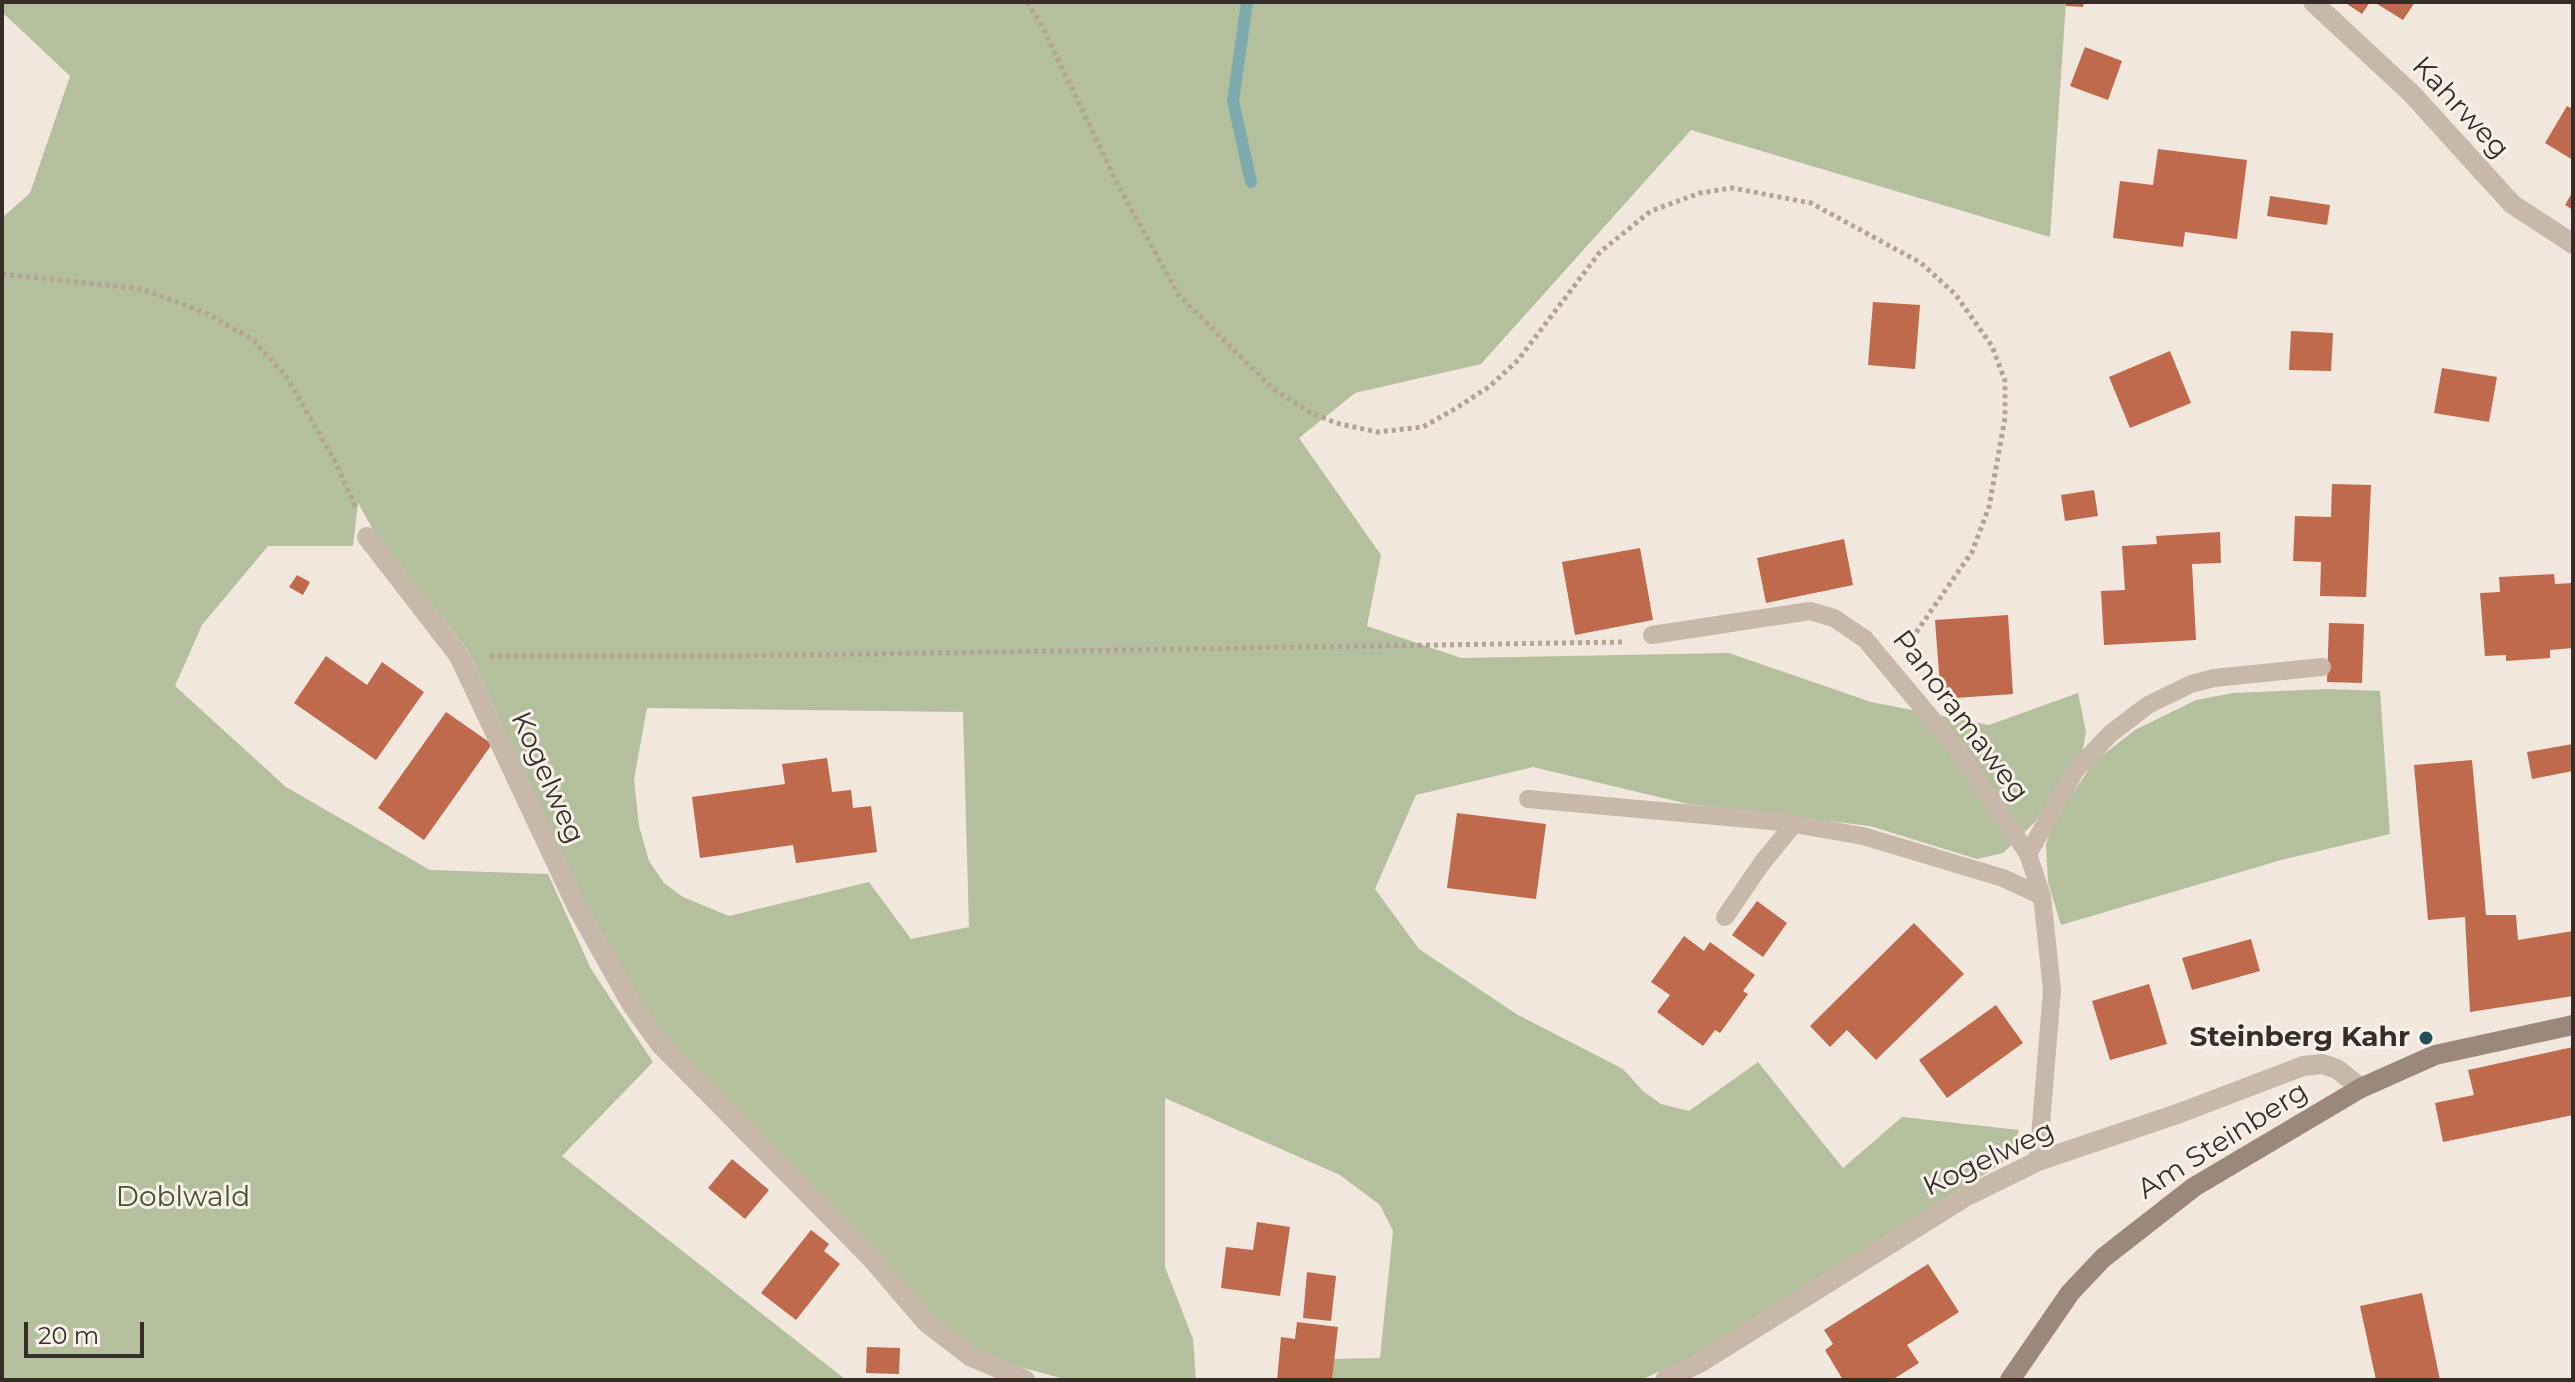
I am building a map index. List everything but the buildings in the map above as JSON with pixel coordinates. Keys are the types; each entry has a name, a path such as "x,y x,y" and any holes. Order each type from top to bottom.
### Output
{"main road":[{"name":"Am Steinberg","path":"2010,1380 2070,1293 2103,1258 2194,1187 2361,1088 2435,1055 2573,1025"}],"street":[{"name":"Kahrweg","path":"2313,2 2412,94 2512,204 2573,244"},
{"name":"Kogelweg","path":"367,537 459,656 577,907 625,993 660,1044 872,1259 926,1322 970,1356 1025,1380"},
{"name":"Kogelweg","path":"1665,1380 1701,1362 1965,1197 2038,1161 2303,1066 2322,1064 2337,1069 2361,1088"}],"lane":[{"name":"Panoramaweg","path":"1652,635 1810,611 1834,618 1865,639 1957,749 2028,854 2042,896 2052,990 2038,1161"},
{"path":"2028,854 2075,771 2110,734 2148,705 2191,684 2214,678 2322,667"},
{"path":"1528,799 1794,824 1863,836 1939,856 2003,878 2042,896"},
{"path":"1725,917 1762,863 1794,824"}],"path":[{"path":"1027,2 1040,22 1117,183 1178,294 1272,388 1309,412 1336,423 1377,432 1423,427 1458,407 1490,386 1518,360 1600,252 1651,211 1700,193 1732,188 1811,203 1921,263 1955,294 1992,346 2005,381 2005,418 1989,507 1972,552 1939,604 1890,667"},
{"path":"2,274 142,289 208,314 253,340 286,376 336,463 367,537"},
{"path":"459,656 742,656 1617,644 1652,635"}],"green space":[{"name":"Doblwald","path":"2,2 2066,2 2050,237 1691,130 1481,364 1355,393 1299,438 1381,555 1367,626 1461,658 1729,653 1871,702 1989,725 2078,693 2086,732 2082,753 2035,822 2003,853 1977,859 1870,826 1688,804 1533,767 1416,795 1375,889 1419,949 1518,1015 1623,1069 1643,1091 1661,1104 1689,1111 1758,1062 1843,1168 1902,1117 2019,1130 2012,1153 2001,1164 1697,1354 1641,1380 1332,1380 1334,1359 1380,1358 1393,1231 1380,1205 1340,1175 1165,1098 1165,1267 1193,1339 1196,1380 1068,1380 1005,1363 975,1348 933,1315 667,1038 640,1000 585,904 468,651 374,531 358,503 353,546 268,546 202,625 175,686 286,787 430,870 548,874 591,969 653,1062 562,1156 846,1380 2,1380 2,218 30,193 70,76 2,12","holes":["647,708 963,712 969,927 911,939 869,882 729,916 683,897 664,883 649,861 639,826 634,779"]},
{"path":"2327,689 2380,691 2390,834 2281,860 2061,925 2048,882 2046,845 2053,821 2095,761 2135,730 2196,700 2233,693"}],"waterway":[{"path":"1247,2 1233,101 1251,182"}],"place":[{"name":"Steinberg Kahr","path":"2426,1038"}]}
